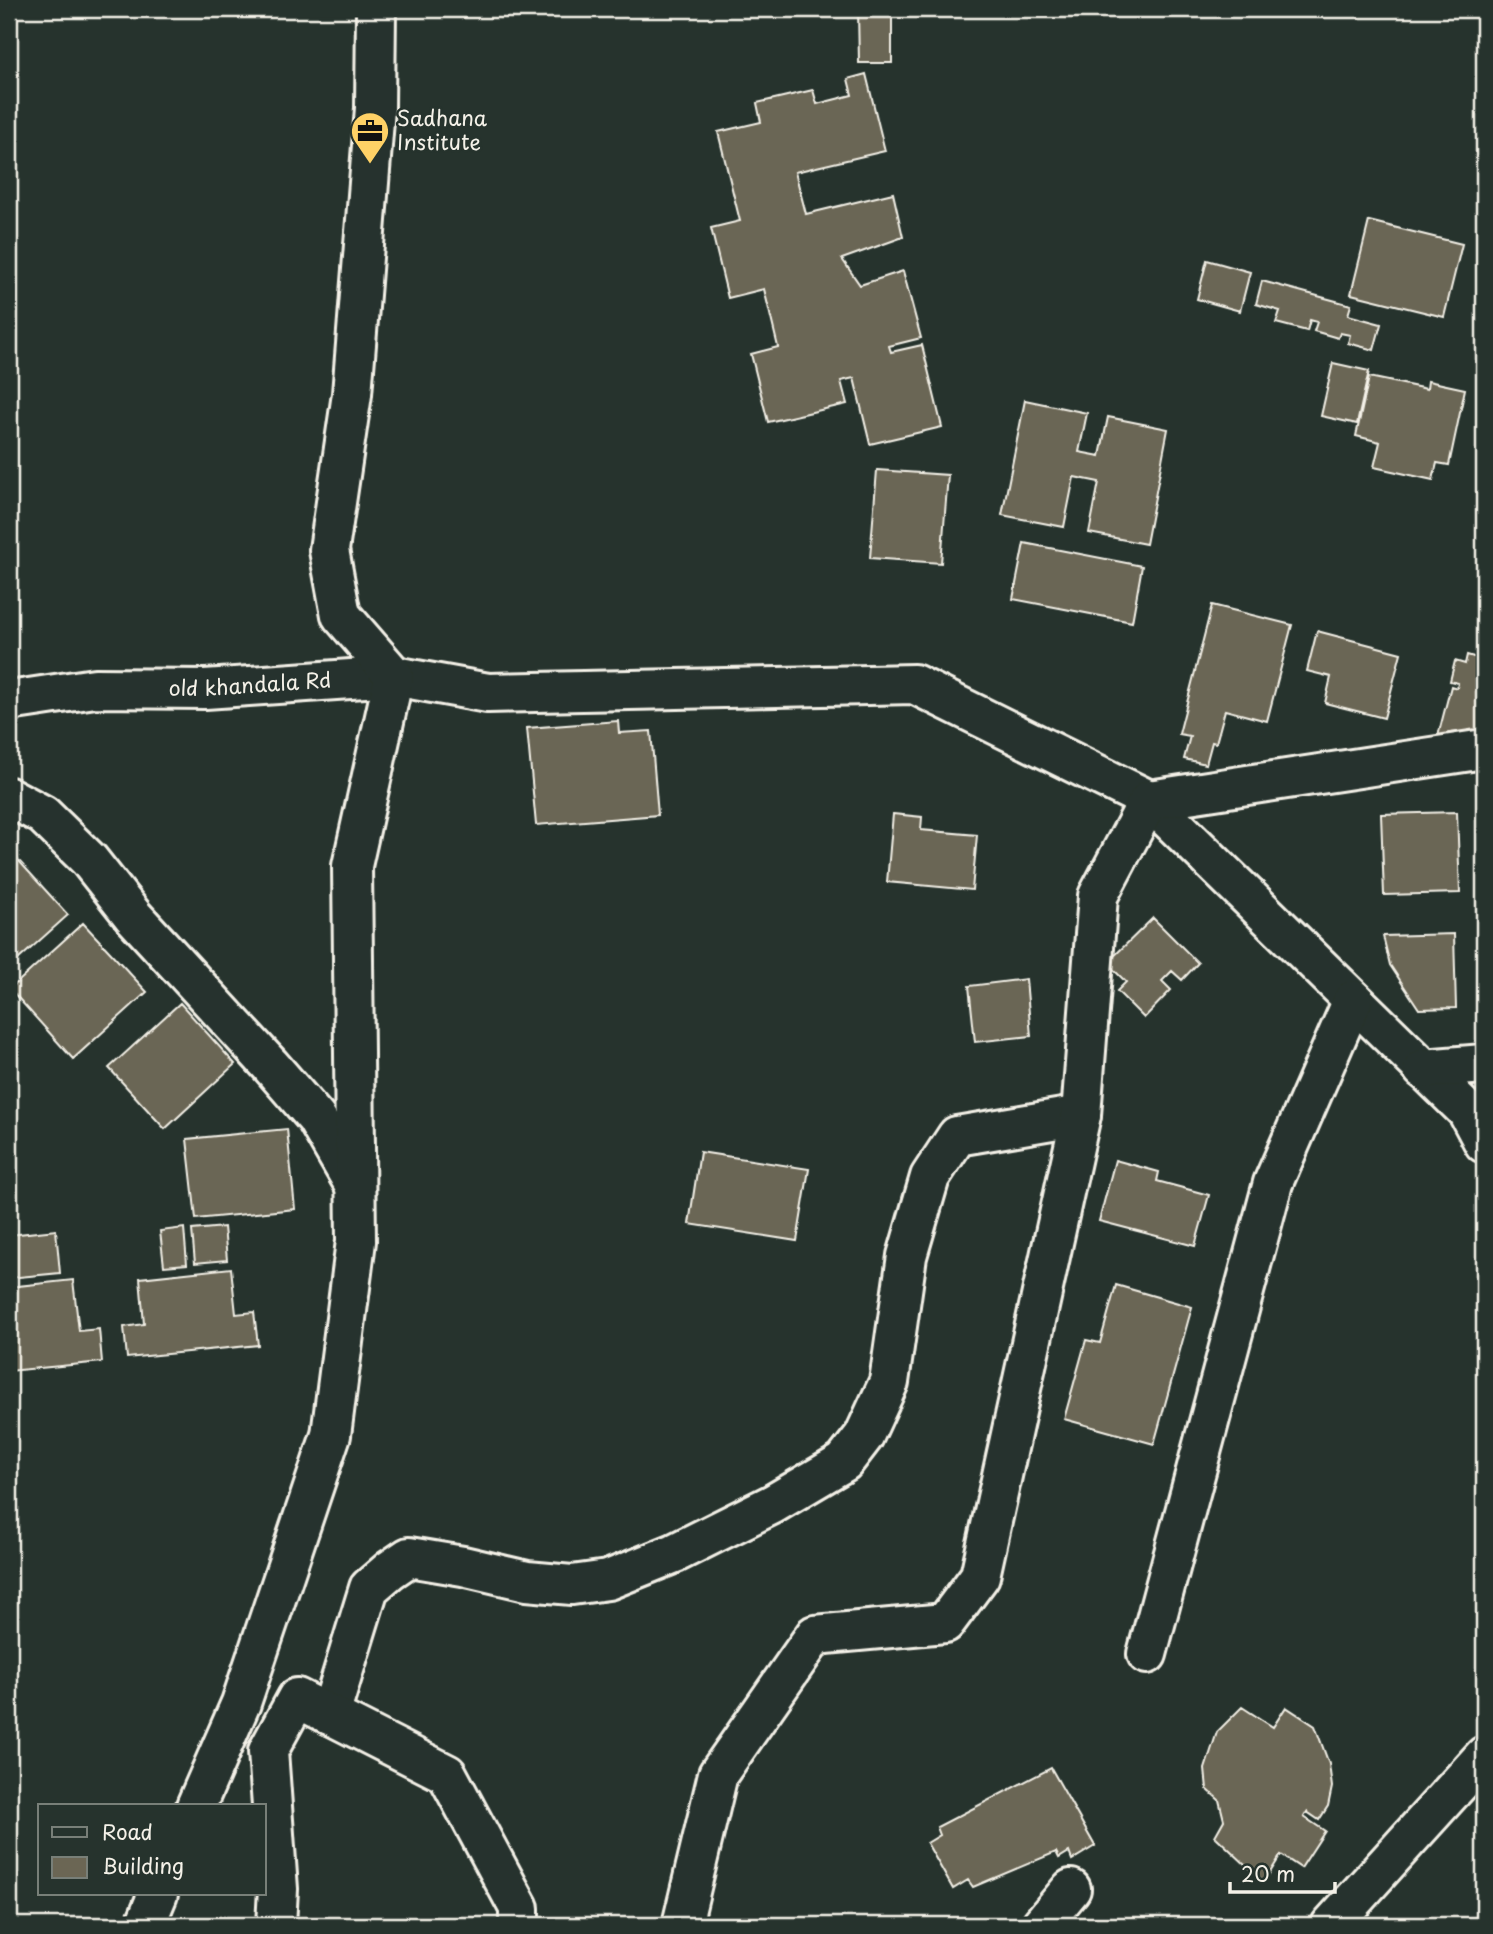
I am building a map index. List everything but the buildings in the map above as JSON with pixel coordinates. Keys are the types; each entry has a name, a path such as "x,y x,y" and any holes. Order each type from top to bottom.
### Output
{"street":[{"path":"197,1804 241,1703 331,1435 356,1241 352,866 394,676 341,615 330,550 352,394 375,108 376,9"},
{"name":"old khandala Rd","path":"9,701 95,688 205,689 394,676 488,693 914,684 1149,800 1466,1111 1484,1143"},
{"path":"682,1925 718,1774 815,1635 945,1623 980,1576 1081,1115 1098,896 1149,800 1484,749"},
{"path":"9,797 43,815 89,860 134,917 316,1118 355,1186"},
{"path":"1147,1654 1273,1183 1353,1000"},
{"path":"1423,1069 1484,1064"},
{"path":"330,1715 369,1588 410,1557 527,1581 572,1585 608,1580 675,1553 773,1504 844,1462 864,1436 889,1382 907,1256 930,1177 957,1136 1081,1115"},
{"path":"276,1925 278,1889 268,1751 297,1698 447,1774 519,1908 519,1925"},
{"path":"1331,1925 1484,1756"},
{"path":"1041,1925 1071,1889"},
{"path":"145,1925 157,1896"}],"place":[{"name":"Sadhana Institute","path":"370,165"}]}
